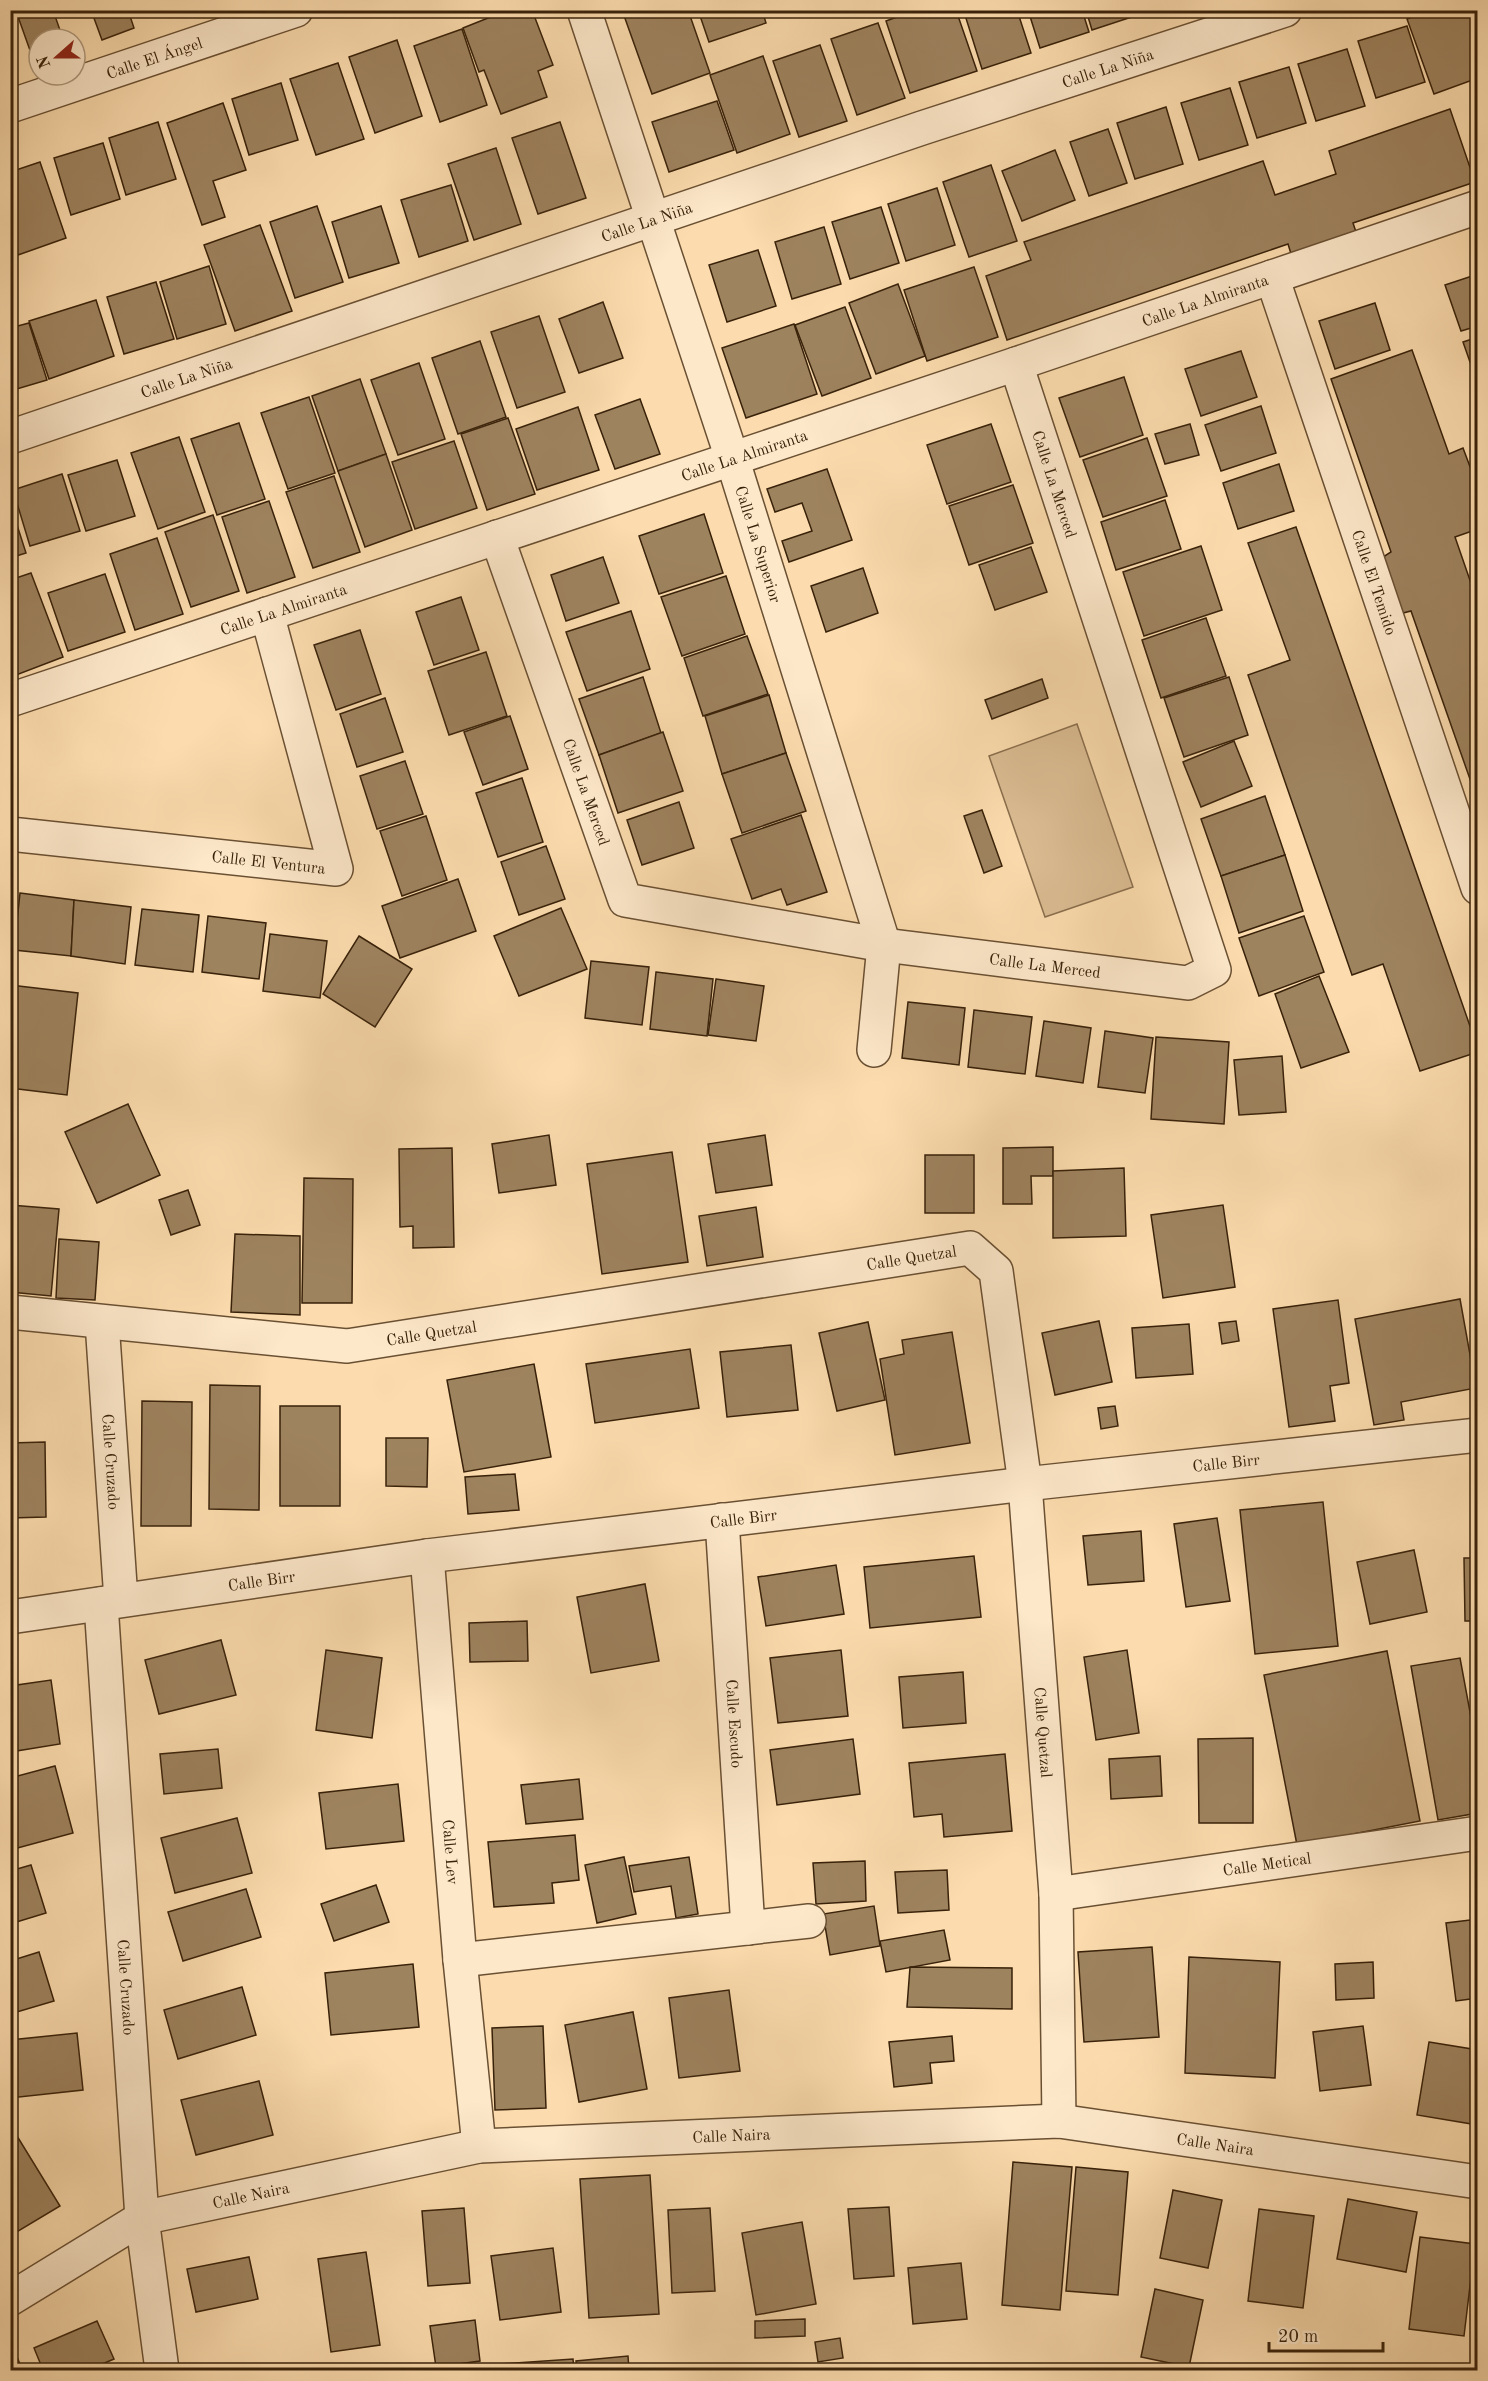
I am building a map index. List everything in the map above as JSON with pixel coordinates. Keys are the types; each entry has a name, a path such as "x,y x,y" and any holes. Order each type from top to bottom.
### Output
{"street":[{"name":"Calle El Ángel","path":"10,106 296,10"},
{"name":"Calle La Superior","path":"584,10 732,458 884,945 874,1050"},
{"name":"Calle La Niña","path":"10,437 652,218 1285,10"},
{"name":"Calle La Almiranta","path":"10,700 1478,207"},
{"name":"Calle El Temido","path":"1272,277 1478,888"},
{"name":"Calle La Merced","path":"497,537 625,900 884,945 1188,983 1214,970 1016,364"},
{"name":"Calle El Ventura","path":"10,834 336,869 267,614"},
{"name":"Calle Quetzal","path":"10,1312 347,1346 970,1248 996,1271 1025,1484 1056,1894 1059,2121"},
{"name":"Calle Cruzado","path":"102,1322 111,1602 142,2218 162,2370"},
{"name":"Calle Birr","path":"10,1617 427,1556 1025,1484 1478,1435"},
{"name":"Calle Escudo","path":"722,1520 748,1929"},
{"name":"Calle Lev","path":"427,1556 460,1960 479,2146"},
{"name":"Calle Metical","path":"1056,1894 1478,1833"},
{"path":"460,1960 809,1921"},
{"name":"Calle Naira","path":"10,2299 142,2218 479,2146 1059,2121 1478,2182"}],"shaded area":[{"path":"1077,724 1133,887 1045,917 989,756"}],"building":[{"path":"10,10 53,10 59,27 27,27 27,42 16,11 10,13"},
{"path":"91,10 128,10 134,28 102,40"},
{"path":"508,10 532,10 553,65 538,71 547,97 501,114 484,70 479,72 463,28"},
{"path":"622,10 688,10 710,73 652,94"},
{"path":"698,10 762,10 766,23 709,42"},
{"path":"916,10 956,10 977,71 910,93 886,21"},
{"path":"968,10 1017,10 1031,53 982,69 964,12"},
{"path":"1028,10 1082,10 1089,32 1040,48"},
{"path":"1086,10 1153,10 1092,30"},
{"path":"1430,10 1477,10 1478,13 1478,78 1434,94 1407,19"},
{"path":"878,23 905,98 857,115 831,39"},
{"path":"1407,26 1425,82 1376,98 1358,41"},
{"path":"462,29 487,105 440,122 414,46"},
{"path":"397,40 422,116 375,133 349,57"},
{"path":"820,45 847,121 799,137 773,61"},
{"path":"1347,49 1365,106 1316,121 1298,64"},
{"path":"763,56 790,134 737,153 710,75"},
{"path":"338,63 364,139 316,155 290,79"},
{"path":"1289,67 1306,123 1257,138 1239,82"},
{"path":"281,83 298,140 249,155 232,99"},
{"path":"1230,88 1248,145 1199,160 1181,103"},
{"path":"717,101 734,150 669,172 652,122"},
{"path":"223,103 246,170 213,181 225,217 202,225 167,123"},
{"path":"1166,107 1183,164 1135,179 1117,123"},
{"path":"1450,109 1475,182 1353,223 1357,235 1292,257 1288,244 1007,340 986,276 1031,260 1024,242 1263,161 1275,195 1336,174 1329,151"},
{"path":"158,122 176,179 126,195 109,138"},
{"path":"560,122 586,198 538,214 512,138"},
{"path":"1108,129 1127,183 1089,196 1070,142"},
{"path":"103,143 120,199 71,215 54,158"},
{"path":"496,148 521,224 474,240 448,164"},
{"path":"1055,150 1075,200 1022,221 1002,171"},
{"path":"40,162 66,238 18,255 10,232 10,172"},
{"path":"991,165 1017,241 969,257 943,182"},
{"path":"451,185 468,241 419,257 401,200"},
{"path":"937,188 955,245 906,261 888,204"},
{"path":"317,206 343,282 295,298 270,222"},
{"path":"381,206 399,263 349,278 332,222"},
{"path":"881,207 899,263 850,279 832,222"},
{"path":"260,225 292,311 235,331 204,245"},
{"path":"824,227 841,284 792,299 775,242"},
{"path":"758,250 776,306 727,322 709,265"},
{"path":"209,266 226,324 177,339 160,282"},
{"path":"974,267 998,337 927,361 904,290"},
{"path":"1478,274 1478,326 1461,331 1445,285"},
{"path":"156,282 174,339 124,354 107,297"},
{"path":"898,284 925,356 876,374 849,303"},
{"path":"96,300 114,356 49,379 29,321"},
{"path":"603,302 623,358 579,373 559,319"},
{"path":"1375,303 1390,350 1335,369 1319,321"},
{"path":"845,307 871,378 822,396 795,325"},
{"path":"539,316 565,392 517,408 491,332"},
{"path":"29,323 47,380 10,391 10,328"},
{"path":"794,324 817,394 746,418 722,348"},
{"path":"1478,337 1478,385 1463,342"},
{"path":"480,341 506,417 458,434 432,358"},
{"path":"1412,350 1449,454 1463,448 1478,488 1478,529 1455,537 1473,589 1478,587 1478,802 1411,611 1403,613 1383,557 1391,552 1331,379"},
{"path":"1241,351 1257,397 1201,416 1185,369"},
{"path":"419,363 445,439 398,455 371,380"},
{"path":"1124,377 1143,435 1080,457 1059,398"},
{"path":"360,379 386,454 338,471 312,396"},
{"path":"309,397 335,473 288,489 261,413"},
{"path":"640,399 660,454 615,469 595,415"},
{"path":"1261,406 1276,453 1221,471 1205,425"},
{"path":"578,407 599,470 537,490 516,429"},
{"path":"508,418 535,494 487,510 461,434"},
{"path":"239,423 265,499 217,515 191,439"},
{"path":"991,424 1011,482 947,504 927,445"},
{"path":"1190,424 1199,455 1165,464 1155,434"},
{"path":"179,437 205,512 158,529 131,453"},
{"path":"1147,438 1167,496 1103,517 1083,460"},
{"path":"454,441 477,508 415,529 392,462"},
{"path":"386,454 412,530 365,547 338,471"},
{"path":"117,460 135,516 86,531 68,475"},
{"path":"1279,464 1294,511 1238,529 1223,483"},
{"path":"827,469 852,540 789,562 782,541 812,531 802,503 775,512 767,489"},
{"path":"62,474 80,531 30,546 13,490"},
{"path":"334,476 360,552 313,568 286,492"},
{"path":"1013,485 1033,543 969,565 949,506"},
{"path":"1165,500 1181,549 1116,570 1101,522"},
{"path":"269,501 295,577 247,593 222,517"},
{"path":"10,503 26,553 10,558"},
{"path":"704,514 723,573 659,594 639,536"},
{"path":"213,515 239,591 191,607 165,532"},
{"path":"1296,527 1478,1049 1478,1052 1420,1071 1383,964 1352,975 1248,675 1290,660 1248,543"},
{"path":"157,538 183,614 135,630 110,554"},
{"path":"1201,546 1222,610 1144,636 1123,572"},
{"path":"1031,547 1047,592 995,610 979,565"},
{"path":"603,557 619,603 566,621 551,575"},
{"path":"863,568 878,613 826,632 811,586"},
{"path":"31,573 63,657 11,677 10,580"},
{"path":"105,574 125,632 68,651 48,593"},
{"path":"726,576 745,634 682,656 661,597"},
{"path":"461,597 479,650 434,665 416,612"},
{"path":"631,611 650,669 587,691 566,632"},
{"path":"1206,618 1226,676 1161,698 1142,640"},
{"path":"360,630 381,694 336,710 314,645"},
{"path":"747,636 768,694 703,716 684,658"},
{"path":"486,652 507,716 449,735 428,671"},
{"path":"643,677 661,733 599,755 579,699"},
{"path":"1229,677 1248,735 1184,757 1164,698"},
{"path":"1042,679 1048,698 992,719 985,700"},
{"path":"769,695 786,753 722,774 705,716"},
{"path":"385,698 403,752 357,767 340,714"},
{"path":"510,716 528,769 483,785 464,732"},
{"path":"663,732 683,791 618,813 599,755"},
{"path":"1234,741 1252,786 1201,807 1183,762"},
{"path":"786,753 806,811 742,833 722,774"},
{"path":"405,761 423,814 377,829 360,776"},
{"path":"522,778 543,842 498,857 476,793"},
{"path":"1265,796 1285,855 1221,876 1201,819"},
{"path":"679,802 694,848 642,865 627,820"},
{"path":"982,810 1002,866 984,873 964,816"},
{"path":"801,815 827,892 787,905 781,889 752,899 731,839"},
{"path":"426,816 447,880 402,896 380,831"},
{"path":"546,846 565,899 519,915 501,862"},
{"path":"1285,855 1303,911 1239,933 1221,876"},
{"path":"458,879 476,931 400,958 382,906"},
{"path":"20,893 74,900 71,956 14,950"},
{"path":"74,900 131,907 125,964 71,956"},
{"path":"561,908 587,969 519,996 494,936"},
{"path":"142,909 199,915 193,972 135,965"},
{"path":"208,916 266,923 259,979 202,972"},
{"path":"1304,916 1324,972 1259,996 1239,938"},
{"path":"270,934 327,941 320,998 263,991"},
{"path":"359,936 412,969 375,1027 323,994"},
{"path":"591,961 649,967 642,1025 585,1018"},
{"path":"656,972 713,979 707,1036 650,1029"},
{"path":"1319,976 1349,1052 1301,1068 1275,994"},
{"path":"716,979 764,986 756,1041 708,1035"},
{"path":"10,985 78,993 67,1095 10,1088"},
{"path":"908,1002 965,1008 959,1065 902,1058"},
{"path":"974,1010 1032,1017 1025,1074 968,1067"},
{"path":"1044,1021 1091,1028 1083,1083 1036,1076"},
{"path":"1105,1031 1153,1038 1145,1093 1098,1087"},
{"path":"1156,1037 1229,1042 1224,1124 1151,1119"},
{"path":"1282,1056 1286,1112 1239,1115 1234,1060"},
{"path":"1478,1080 1478,1135 1471,1134"},
{"path":"128,1104 160,1175 97,1203 65,1132"},
{"path":"549,1135 556,1185 499,1193 492,1144"},
{"path":"765,1135 772,1185 716,1193 708,1144"},
{"path":"1053,1147 1053,1176 1031,1176 1032,1204 1003,1204 1003,1148"},
{"path":"452,1148 454,1247 413,1248 413,1226 400,1227 399,1149"},
{"path":"672,1152 688,1262 602,1274 587,1164"},
{"path":"925,1155 974,1155 974,1213 925,1213"},
{"path":"1124,1168 1126,1236 1053,1238 1053,1171"},
{"path":"304,1178 353,1179 352,1303 302,1303"},
{"path":"188,1190 200,1225 171,1235 159,1200"},
{"path":"10,1205 59,1209 51,1296 10,1292"},
{"path":"1223,1205 1235,1287 1163,1298 1151,1215"},
{"path":"756,1207 763,1257 707,1266 699,1216"},
{"path":"235,1234 300,1236 300,1315 231,1312"},
{"path":"59,1239 99,1242 95,1300 56,1298"},
{"path":"1460,1299 1476,1388 1401,1402 1404,1420 1374,1425 1355,1319"},
{"path":"1338,1300 1349,1383 1330,1386 1335,1421 1289,1427 1273,1309"},
{"path":"1099,1321 1112,1382 1055,1395 1042,1333"},
{"path":"1236,1321 1239,1341 1222,1344 1219,1323"},
{"path":"868,1322 885,1400 837,1411 819,1333"},
{"path":"1189,1324 1193,1374 1136,1378 1132,1328"},
{"path":"952,1332 970,1443 895,1455 880,1359 904,1354 902,1340"},
{"path":"791,1345 798,1410 727,1417 720,1352"},
{"path":"690,1349 699,1408 595,1423 586,1364"},
{"path":"534,1364 551,1457 464,1472 447,1380"},
{"path":"210,1385 260,1386 259,1510 209,1509"},
{"path":"142,1401 192,1402 191,1526 141,1526"},
{"path":"280,1406 340,1406 340,1506 280,1506"},
{"path":"1115,1406 1118,1426 1101,1429 1098,1408"},
{"path":"386,1438 428,1438 427,1487 386,1486"},
{"path":"45,1442 46,1517 10,1518 10,1443"},
{"path":"515,1474 519,1510 468,1514 465,1477"},
{"path":"1323,1502 1338,1646 1255,1654 1240,1510"},
{"path":"1217,1518 1230,1601 1186,1607 1174,1524"},
{"path":"1141,1531 1144,1581 1088,1585 1083,1536"},
{"path":"1414,1550 1427,1612 1370,1624 1357,1562"},
{"path":"974,1556 981,1617 870,1628 864,1567"},
{"path":"1464,1558 1478,1558 1478,1621 1465,1621"},
{"path":"836,1565 844,1614 766,1626 758,1577"},
{"path":"645,1584 659,1661 591,1673 577,1597"},
{"path":"527,1621 528,1661 470,1662 469,1623"},
{"path":"221,1640 236,1695 159,1714 145,1660"},
{"path":"326,1650 382,1658 372,1738 316,1730"},
{"path":"841,1650 848,1716 778,1723 770,1658"},
{"path":"1127,1650 1139,1733 1096,1740 1084,1657"},
{"path":"1387,1651 1420,1821 1297,1845 1264,1675"},
{"path":"1460,1658 1478,1755 1478,1813 1438,1820 1411,1666"},
{"path":"963,1672 966,1723 903,1728 899,1677"},
{"path":"51,1680 60,1744 10,1752 10,1686"},
{"path":"1253,1738 1253,1823 1199,1823 1198,1739"},
{"path":"853,1739 860,1794 777,1805 770,1750"},
{"path":"218,1749 222,1788 164,1794 160,1754"},
{"path":"1005,1754 1012,1831 944,1837 942,1814 914,1817 909,1763"},
{"path":"1160,1756 1162,1796 1111,1799 1109,1759"},
{"path":"55,1766 73,1833 10,1850 10,1778"},
{"path":"579,1779 583,1819 526,1824 521,1785"},
{"path":"398,1784 404,1841 326,1849 319,1793"},
{"path":"237,1818 252,1873 175,1893 161,1838"},
{"path":"575,1835 579,1880 552,1883 554,1903 494,1907 488,1842"},
{"path":"624,1857 636,1914 597,1923 585,1865"},
{"path":"689,1857 698,1914 676,1918 671,1886 634,1892 629,1866"},
{"path":"865,1861 866,1901 816,1904 813,1863"},
{"path":"31,1865 46,1913 10,1924 10,1871"},
{"path":"947,1870 949,1910 898,1913 895,1872"},
{"path":"376,1885 389,1922 334,1941 321,1904"},
{"path":"246,1889 261,1937 183,1961 168,1912"},
{"path":"874,1906 880,1946 830,1955 823,1914"},
{"path":"1478,1919 1478,1998 1456,2001 1446,1923"},
{"path":"944,1930 950,1960 886,1972 880,1941"},
{"path":"1152,1947 1159,2037 1084,2042 1078,1952"},
{"path":"39,1952 54,2001 10,2014 10,1961"},
{"path":"1189,1957 1280,1962 1275,2078 1185,2073"},
{"path":"1373,1962 1374,1998 1336,2000 1335,1964"},
{"path":"413,1964 419,2027 331,2035 325,1973"},
{"path":"910,1967 1012,1968 1012,2009 907,2007"},
{"path":"242,1987 256,2035 178,2059 164,2010"},
{"path":"729,1990 740,2071 679,2078 669,1998"},
{"path":"633,2012 647,2089 579,2102 565,2025"},
{"path":"543,2026 546,2108 495,2110 492,2028"},
{"path":"1363,2026 1371,2085 1320,2091 1313,2032"},
{"path":"77,2033 83,2090 10,2098 10,2040"},
{"path":"952,2036 954,2061 930,2063 932,2083 894,2087 889,2042"},
{"path":"1429,2042 1478,2050 1478,2125 1417,2115"},
{"path":"259,2081 273,2135 196,2155 181,2100"},
{"path":"17,2136 60,2206 10,2236 10,2140"},
{"path":"1013,2162 1072,2167 1060,2310 1002,2305"},
{"path":"1076,2167 1128,2172 1118,2295 1066,2291"},
{"path":"650,2175 659,2314 589,2318 580,2179"},
{"path":"1173,2190 1222,2200 1208,2268 1160,2258"},
{"path":"1348,2199 1417,2212 1406,2272 1337,2259"},
{"path":"889,2207 894,2276 854,2279 848,2209"},
{"path":"464,2208 470,2283 428,2286 422,2211"},
{"path":"710,2208 715,2291 672,2293 668,2210"},
{"path":"1259,2209 1314,2216 1303,2308 1248,2301"},
{"path":"802,2222 816,2304 756,2315 742,2233"},
{"path":"1420,2237 1475,2244 1464,2336 1409,2329"},
{"path":"553,2248 561,2312 500,2320 491,2256"},
{"path":"366,2252 380,2345 331,2352 318,2259"},
{"path":"249,2257 258,2299 196,2312 187,2269"},
{"path":"961,2263 967,2319 913,2324 908,2268"},
{"path":"1155,2289 1203,2300 1189,2367 1141,2357"},
{"path":"805,2319 805,2336 755,2338 755,2321"},
{"path":"475,2320 480,2361 436,2367 430,2326"},
{"path":"97,2321 114,2359 88,2370 43,2370 34,2348"},
{"path":"840,2338 843,2358 818,2362 815,2342"},
{"path":"628,2356 629,2370 577,2370 576,2361"},
{"path":"18,2359 22,2370 10,2370 10,2363"},
{"path":"573,2359 574,2370 414,2370"}]}
